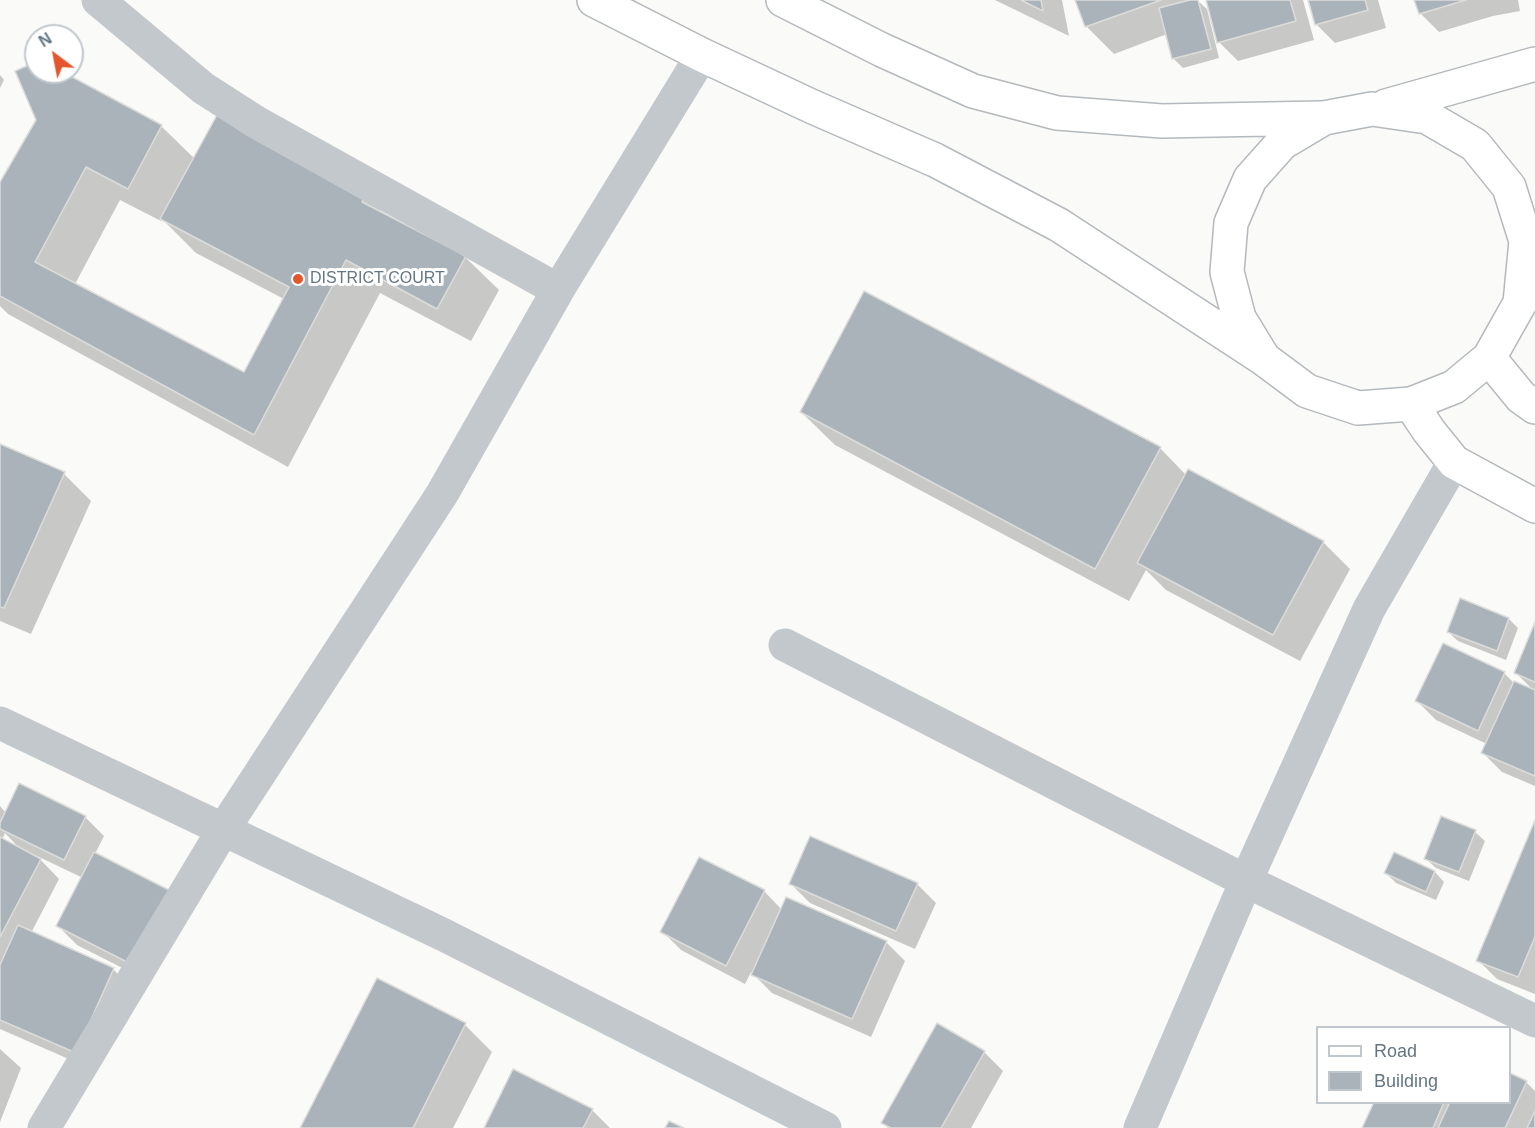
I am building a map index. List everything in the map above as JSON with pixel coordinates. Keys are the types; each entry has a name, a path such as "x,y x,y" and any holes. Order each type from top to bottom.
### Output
{"main road":[{"path":"594,0 702,55 935,160 1059,225 1264,359 1307,391 1358,408 1411,404 1454,387 1489,357 1520,303 1530,233 1509,188 1475,145 1427,117 1372,109"},
{"path":"783,0 882,50 973,91 1057,113 1162,121 1324,118 1372,109 1535,64"},
{"path":"1264,359 1239,318 1227,272 1231,223 1250,179 1282,143 1324,118"},
{"path":"1489,357 1521,397 1535,407"},
{"path":"1411,404 1454,462 1535,506"}],"street":[{"path":"98,0 203,88 256,122 558,290"},
{"path":"44,1128 223,830 442,494 558,290 702,55"},
{"path":"1140,1128 1246,881 1369,609 1454,462"},
{"path":"784,645 1246,881 1535,1021"},
{"path":"0,723 444,934 825,1128"}],"building":[{"path":"1021,0 1041,0 1043,11"},
{"path":"1075,0 1161,0 1085,27"},
{"path":"1198,0 1211,49 1172,59 1159,8"},
{"path":"1206,0 1290,0 1296,21 1217,43"},
{"path":"1308,0 1365,0 1368,10 1315,25"},
{"path":"1414,0 1466,0 1419,14"},
{"path":"24,67 24,84 84,83 162,125 128,189 86,167 35,262 244,372 289,287 160,219 217,115 367,194 362,202 466,256 437,309 346,260 254,435 0,296 0,182 36,120 15,71"},
{"path":"864,291 1161,447 1095,569 800,412"},
{"path":"0,444 65,472 4,608 0,607"},
{"path":"1188,469 1324,541 1273,635 1137,563"},
{"path":"1460,598 1509,618 1497,651 1447,632"},
{"path":"1535,622 1535,682 1514,673"},
{"path":"1443,643 1505,672 1478,731 1415,701"},
{"path":"1514,681 1535,690 1535,776 1481,753"},
{"path":"19,783 86,816 64,860 0,829 0,823"},
{"path":"1441,816 1476,830 1459,872 1424,859"},
{"path":"1535,820 1535,937 1518,977 1476,961"},
{"path":"810,836 918,883 896,931 789,884"},
{"path":"0,837 41,859 0,937"},
{"path":"94,852 169,890 131,964 56,926"},
{"path":"1394,852 1435,871 1426,892 1384,873"},
{"path":"699,857 765,890 726,966 660,932"},
{"path":"786,897 887,941 852,1019 751,975"},
{"path":"18,925 114,968 76,1053 0,1020 0,965"},
{"path":"377,978 466,1023 413,1128 300,1128"},
{"path":"937,1023 985,1051 941,1128 891,1128 881,1123"},
{"path":"513,1069 593,1109 583,1128 484,1128"},
{"path":"1511,1073 1527,1081 1505,1128 1438,1128 1449,1104 1511,1104"},
{"path":"1373,1104 1443,1104 1433,1128 1362,1128"},
{"path":"1535,1111 1535,1128 1527,1128"},
{"path":"669,1121 684,1128 665,1128"}],"place":[{"name":"DISTRICT COURT","path":"298,279"}]}
